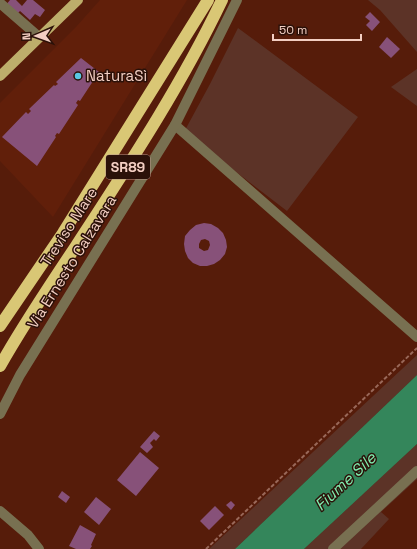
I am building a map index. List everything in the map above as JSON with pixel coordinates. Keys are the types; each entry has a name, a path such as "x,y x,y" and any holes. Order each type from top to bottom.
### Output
{"highway":[{"name":"Treviso Mare","path":"0,326 63,233 208,0"},
{"name":"Treviso Mare","path":"0,366 23,327 126,170 161,112 222,0"}],"main road":[{"path":"0,76 78,0"}],"street":[{"name":"Via Ernesto Calzavara","path":"0,414 20,375 175,125 237,0"},
{"path":"0,3 39,37"},
{"path":"175,125 417,337"},
{"path":"333,549 417,471"},
{"path":"0,511 28,535 40,549"}],"path":[{"path":"206,549 417,348"}],"shaded area":[{"path":"100,0 187,0 53,217 0,161 0,103 76,27"},
{"path":"368,0 417,0 417,52 380,10"},
{"path":"238,28 358,117 287,211 184,132"},
{"path":"417,69 417,106 391,87"},
{"path":"417,355 417,375 235,549 209,549"},
{"path":"417,444 417,479 381,512 389,519 361,549 304,549"}],"water":[{"name":"Fiume Sile","path":"417,375 417,444 304,549 235,549"}],"building":[{"path":"10,0 16,0 22,6 27,0 33,0 45,10 40,17 35,14 30,20 20,11 17,14 6,5"},
{"path":"370,12 380,22 372,31 366,25 370,21 365,17"},
{"path":"387,37 400,49 391,58 379,47"},
{"path":"81,58 99,72 80,101 78,100 76,103 78,105 59,134 57,133 55,136 56,137 37,166 2,137 26,112 28,114 31,111 29,109 54,85 55,86 58,84 56,82"},
{"path":"204,223 211,224 223,233 227,247 225,254 214,264 200,266 193,263 188,258 184,244 185,236 196,225","holes":["205,239 209,241 210,245 208,250 204,251 199,248 199,244 201,240"]},
{"path":"154,431 160,436 156,441 154,439 150,443 153,447 147,453 140,447"},
{"path":"140,452 159,468 136,496 117,480"},
{"path":"62,491 70,497 66,503 58,497"},
{"path":"96,497 111,509 99,525 84,512"},
{"path":"231,501 235,505 231,510 226,505"},
{"path":"215,506 224,515 209,530 200,521"},
{"path":"80,525 96,534 90,549 76,549 69,546"}],"place":[{"name":"NaturaSì","path":"78,76"}]}
